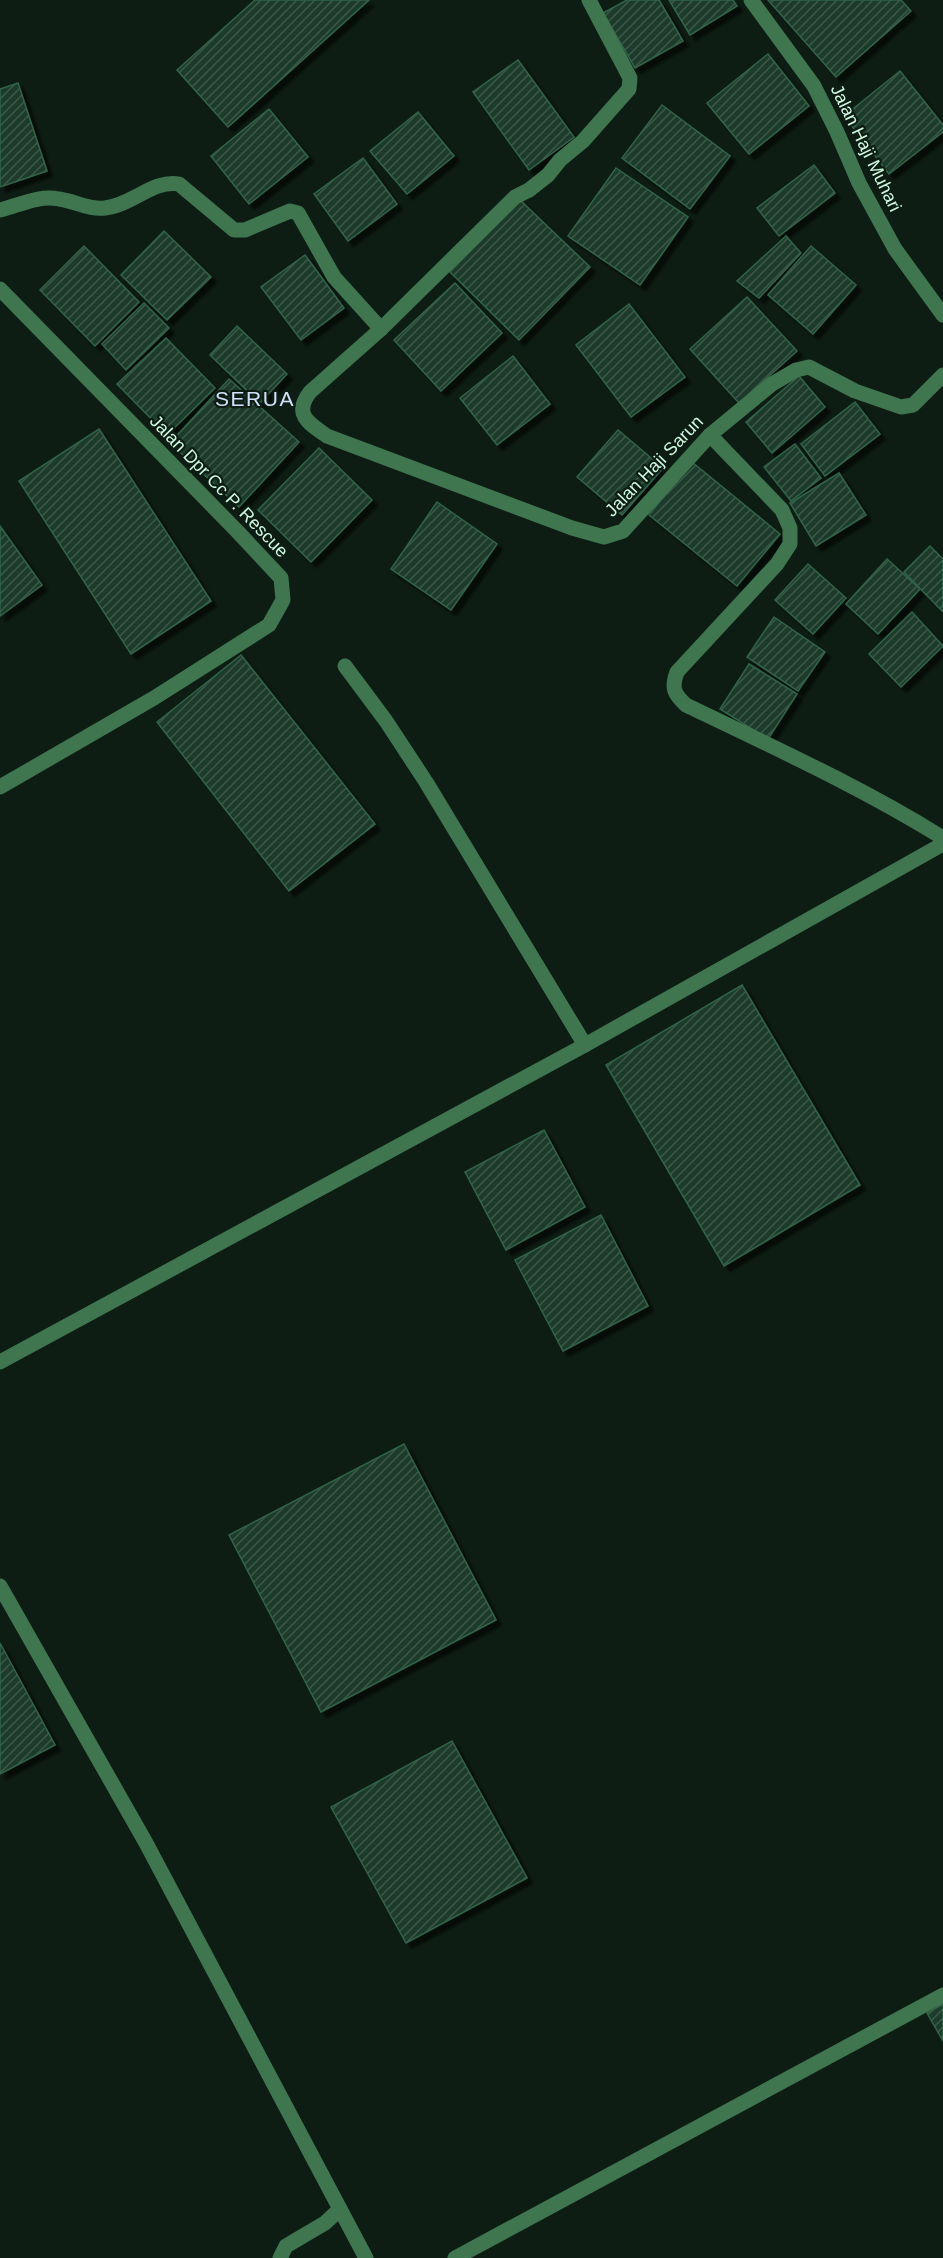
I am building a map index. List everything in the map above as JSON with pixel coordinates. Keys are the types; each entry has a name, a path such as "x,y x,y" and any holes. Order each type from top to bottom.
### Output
{"street":[{"path":"0,210 41,198 60,199 93,208 106,208 131,201 160,184 170,182 179,184 234,230 244,230 290,211 298,213 334,277 381,329 515,197 535,185 583,141 629,89 630,78 589,0"},
{"name":"Jalan Haji Muhari","path":"752,0 814,86 859,183 895,249 943,315"},
{"name":"Jalan Dpr Cc P. Rescue","path":"0,289 281,578 283,600 269,626 154,698 0,787"},
{"name":"Jalan Haji Sarun","path":"381,329 310,392 302,403 302,411 306,419 327,436 572,528 604,537 623,531 710,435 772,384 795,370 809,367 855,391 901,407 913,405 943,375"},
{"path":"710,435 782,510 790,528 789,544 777,564 677,672 672,684 675,695 686,705 892,806 943,838"},
{"path":"345,666 386,721 426,782 585,1045"},
{"path":"0,1362 585,1045 943,844"},
{"path":"0,1586 146,1843 366,2258"},
{"path":"455,2258 943,1995"},
{"path":"280,2258 286,2246 325,2223 340,2209"}],"building":[{"path":"255,0 369,0 228,127 177,70"},
{"path":"627,0 659,0 683,41 635,68 603,13"},
{"path":"669,0 733,0 737,6 690,35"},
{"path":"768,0 901,0 911,11 836,77"},
{"path":"768,54 809,106 749,154 707,103"},
{"path":"518,60 574,137 529,170 473,92"},
{"path":"900,71 943,125 943,132 889,174 844,116"},
{"path":"18,83 47,171 0,187 0,89"},
{"path":"662,105 730,156 690,209 622,158"},
{"path":"269,109 308,157 249,204 211,156"},
{"path":"418,112 454,156 407,194 370,151"},
{"path":"363,158 397,204 348,241 314,194"},
{"path":"814,165 835,193 779,236 757,208"},
{"path":"616,168 688,217 640,285 568,236"},
{"path":"520,200 590,267 519,340 450,272"},
{"path":"164,231 211,277 167,320 121,275"},
{"path":"786,236 801,253 759,298 737,281"},
{"path":"84,246 139,302 95,346 40,290"},
{"path":"811,246 856,285 813,334 768,295"},
{"path":"305,255 344,308 301,340 261,287"},
{"path":"455,283 502,333 441,391 394,340"},
{"path":"747,297 797,351 739,403 690,349"},
{"path":"144,303 169,328 126,370 102,344"},
{"path":"629,304 685,377 631,417 576,345"},
{"path":"237,326 287,374 260,403 210,355"},
{"path":"166,338 215,388 167,435 117,384"},
{"path":"513,356 550,404 497,445 460,398"},
{"path":"799,376 825,407 772,453 746,422"},
{"path":"229,379 299,442 239,507 170,443"},
{"path":"855,402 880,434 825,476 801,444"},
{"path":"99,429 211,601 131,654 19,481"},
{"path":"618,430 663,468 622,515 577,477"},
{"path":"795,444 821,478 791,501 764,467"},
{"path":"319,448 372,500 311,562 258,510"},
{"path":"692,462 780,534 737,586 649,515"},
{"path":"839,473 866,515 816,546 790,503"},
{"path":"437,502 497,544 451,610 391,569"},
{"path":"0,526 42,585 0,616"},
{"path":"930,546 943,559 943,612 904,572"},
{"path":"887,559 920,589 878,634 846,604"},
{"path":"808,564 846,598 813,634 775,600"},
{"path":"912,612 943,646 901,687 869,654"},
{"path":"774,617 825,652 798,691 747,657"},
{"path":"241,655 375,824 289,891 157,722"},
{"path":"749,664 797,694 768,739 720,709"},
{"path":"742,985 860,1185 724,1266 606,1065"},
{"path":"544,1130 585,1207 506,1250 465,1172"},
{"path":"601,1215 648,1306 563,1351 515,1260"},
{"path":"404,1444 496,1620 321,1712 229,1535"},
{"path":"0,1643 55,1745 0,1774"},
{"path":"452,1741 527,1878 406,1943 331,1807"},
{"path":"943,2004 943,2041 927,2013"}],"district":[{"name":"SERUA","path":"255,398"}]}
